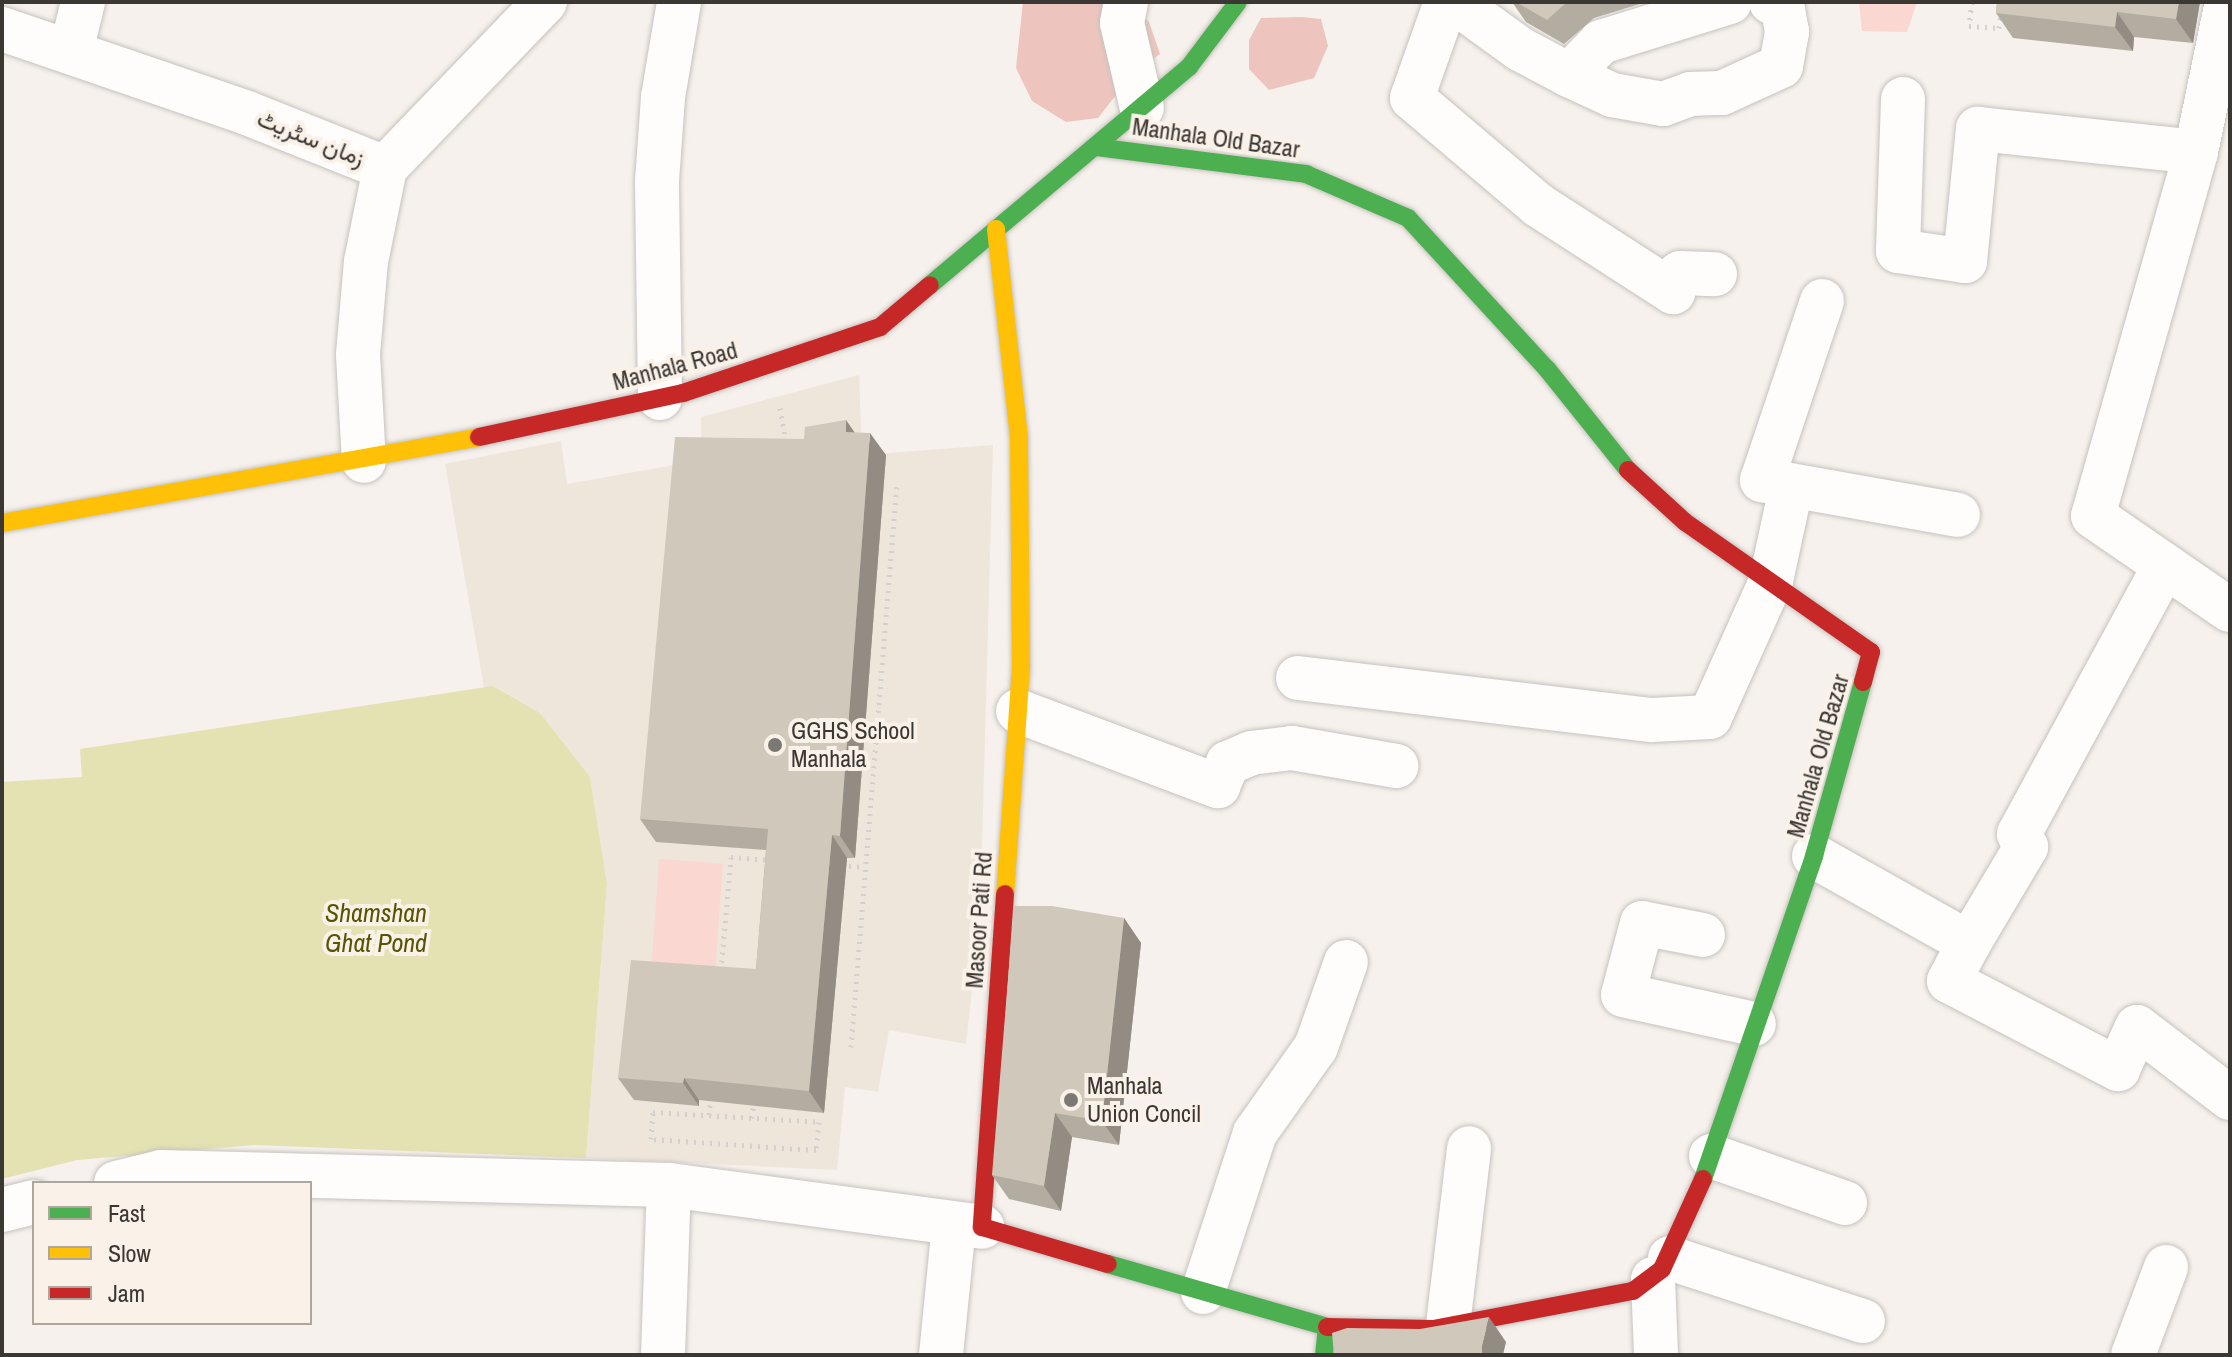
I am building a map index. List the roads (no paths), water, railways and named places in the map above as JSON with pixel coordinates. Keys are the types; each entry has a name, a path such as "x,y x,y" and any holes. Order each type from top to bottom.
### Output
{"street":[{"path":"71,51 83,2"},
{"path":"385,168 545,2"},
{"path":"660,398 657,181 663,97 679,2"},
{"path":"1126,2 1122,23 1142,108"},
{"name":"Manhala Road","path":"2,523 364,461 660,398 880,327 1189,67 1238,2"},
{"path":"1446,2 1412,98 1538,205 1673,292 1680,273 1715,274"},
{"path":"1455,2 1520,49 1569,75 1612,95 1663,104 1750,84 1781,66 1787,32 1782,3 1771,2"},
{"path":"1569,75 1601,42 1730,2"},
{"path":"2227,2 2196,152 2093,516 2163,569 2230,610"},
{"name":"زمان سٹریٹ","path":"2,29 71,51 385,168 366,261 358,355 364,461"},
{"path":"1903,99 1898,251 1965,261 1978,129 2196,152"},
{"name":"Manhala Old Bazar","path":"1096,147 1306,174 1408,218 1547,369 1635,479 1871,652 1814,856 1754,1024 1740,1081 1711,1156 1661,1268"},
{"name":"Masoor Pati Rd","path":"968,1226 1018,711 1019,439 996,229"},
{"path":"1822,301 1762,480 1791,488 1958,515"},
{"path":"1298,678 1652,720 1710,717 1771,581 1791,488"},
{"path":"2163,569 2019,834 2026,847 1949,981 2118,1069 2137,1027 2230,1098"},
{"path":"1018,711 1218,786 1228,763 1251,753 1292,748 1396,766"},
{"path":"1814,856 1969,943"},
{"path":"1703,935 1642,923 1623,995 1754,1024"},
{"path":"1203,1292 1255,1133 1316,1047 1346,962"},
{"path":"1448,1325 1469,1148"},
{"path":"1711,1156 1845,1203"},
{"path":"124,1181 161,1172 669,1185 968,1226 1327,1327 1357,1331 1448,1325 1616,1298 1661,1268 1863,1321"},
{"path":"663,1355 669,1185"},
{"path":"2,1210 32,1202"},
{"path":"941,1355 968,1226"},
{"path":"2133,1355 2166,1267"},
{"path":"1656,1355 1661,1268"},
{"path":"1324,1355 1327,1327"}],"water":[{"name":"Shamshan Ghat Pond","path":"493,686 540,713 590,777 607,884 586,1158 254,1145 77,1160 2,1179 2,782 82,777 80,749"}],"place":[{"name":"GGHS School Manhala","path":"775,745"},
{"name":"Manhala Union Concil","path":"1071,1100"}]}
